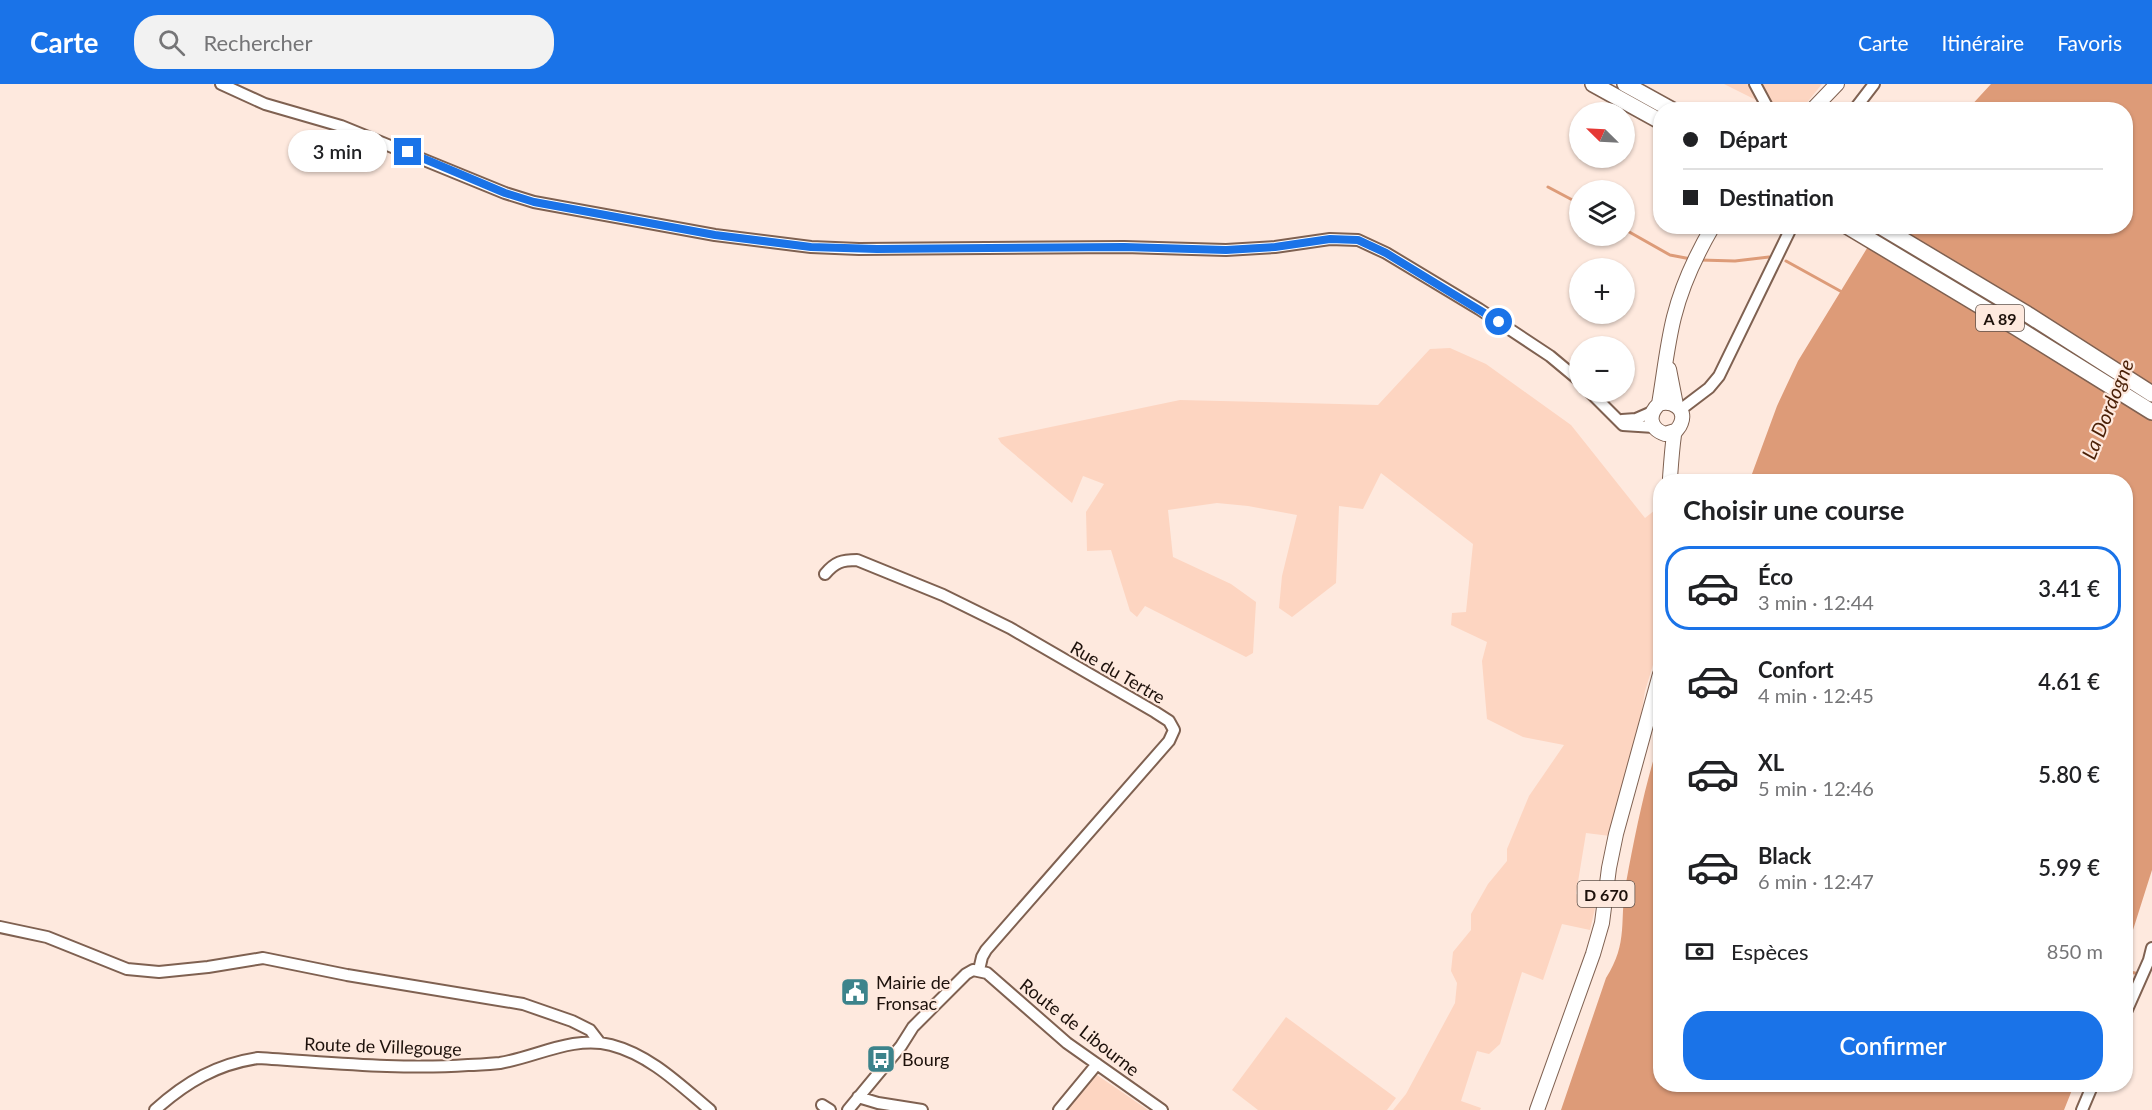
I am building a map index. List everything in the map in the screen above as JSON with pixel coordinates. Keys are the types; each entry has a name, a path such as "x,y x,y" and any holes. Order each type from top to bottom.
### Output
{"highway":[{"path":"1593,84 1653,117"},
{"path":"1625,84 1658,102"},
{"name":"A 89","path":"1861,234 2152,412"},
{"name":"A 89","path":"1893,234 2027,314 2152,394"}],"main road":[{"path":"1820,102 1837,84"},
{"path":"1669,474 1663,430 1651,417 1667,361 1680,297 1695,258 1708,234"},
{"path":"1663,430 1682,419 1667,361"},
{"path":"1655,408 1668,402 1678,408"},
{"name":"D 670","path":"1538,1110 1602,923 1616,834 1653,699"}],"street":[{"path":"221,84 265,104 341,126 525,199 744,239 811,247 859,249 1124,247 1226,250 1275,247 1330,239 1358,240 1386,253 1479,309 1550,356 1569,372"},
{"path":"1755,84 1764,102"},
{"path":"1860,102 1874,84"},
{"path":"1678,408 1709,388 1719,376 1788,234"},
{"path":"1600,402 1628,427 1663,430"},
{"path":"1618,420 1636,419 1655,408"},
{"name":"Rue du Tertre","path":"825,574 842,560 857,560 943,595 1010,628 1155,712 1169,721 1174,730 1169,741 986,950 979,970"},
{"path":"0,927 47,938 127,969 159,972 263,958 347,975 523,1004 572,1021 590,1030 600,1043"},
{"path":"2133,995 2152,948"},
{"path":"848,1110 901,1046 913,1027 966,974 979,970"},
{"name":"Route de Libourne","path":"979,970 994,978 1039,1020 1162,1110"},
{"name":"Route de Villegouge","path":"155,1110 173,1094 203,1074 240,1061 258,1058 426,1067 466,1066 500,1063 580,1043 600,1043 626,1050 644,1059 673,1079 710,1110"},
{"path":"1059,1110 1097,1064"},
{"path":"2082,1110 2090,1092"},
{"path":"858,1097 878,1103 922,1110"}],"shaded area":[{"path":"1724,84 1822,84 1807,102 1760,102"},
{"path":"1450,348 1486,364 1571,425 1645,518 1653,512 1653,665 1645,691 1637,740 1610,836 1586,833 1576,894 1597,900 1590,930 1562,924 1543,980 1522,972 1500,1044 1489,1054 1477,1051 1461,1101 1481,1108 1480,1110 1393,1110 1406,1094 1455,1003 1457,983 1451,971 1453,952 1471,930 1471,914 1488,884 1507,861 1507,849 1529,796 1564,745 1523,737 1487,719 1482,661 1487,642 1451,625 1452,613 1466,612 1473,544 1381,473 1363,509 1339,506 1336,583 1292,617 1279,608 1282,576 1297,515 1217,503 1168,510 1173,557 1231,584 1256,602 1253,653 1246,657 1145,606 1137,617 1130,611 1111,550 1087,551 1086,512 1104,484 1083,476 1072,503 998,438 1180,400 1378,405 1430,349"},
{"path":"1286,1017 1396,1098 1387,1110 1258,1110 1232,1090"},
{"path":"1097,1075 1148,1110 1066,1110"}],"water":[{"name":"La Dordogne","path":"1991,84 2152,84 2152,870 2133,930 2133,474 1752,474 1777,406 1798,361 1876,234 2133,234 2133,102 1974,102"},
{"path":"1653,763 1653,1092 2071,1092 2064,1110 1561,1110 1606,978 1621,942 1624,896"}],"waterway":[{"path":"1548,187 1569,198"},
{"path":"1635,235 1670,255 1691,259"},
{"path":"1700,260 1735,261 1769,257"},
{"path":"1786,261 1842,292"},
{"path":"2133,973 2139,974"}],"place":[{"name":"Mairie de Fronsac","path":"855,992"},
{"name":"Bourg","path":"881,1059"}],"route":[{"path":"408,152 505,193 534,202 715,235 811,247 932,249 1124,247 1226,250 1275,247 1330,239 1358,240 1386,253 1499,322"}]}
